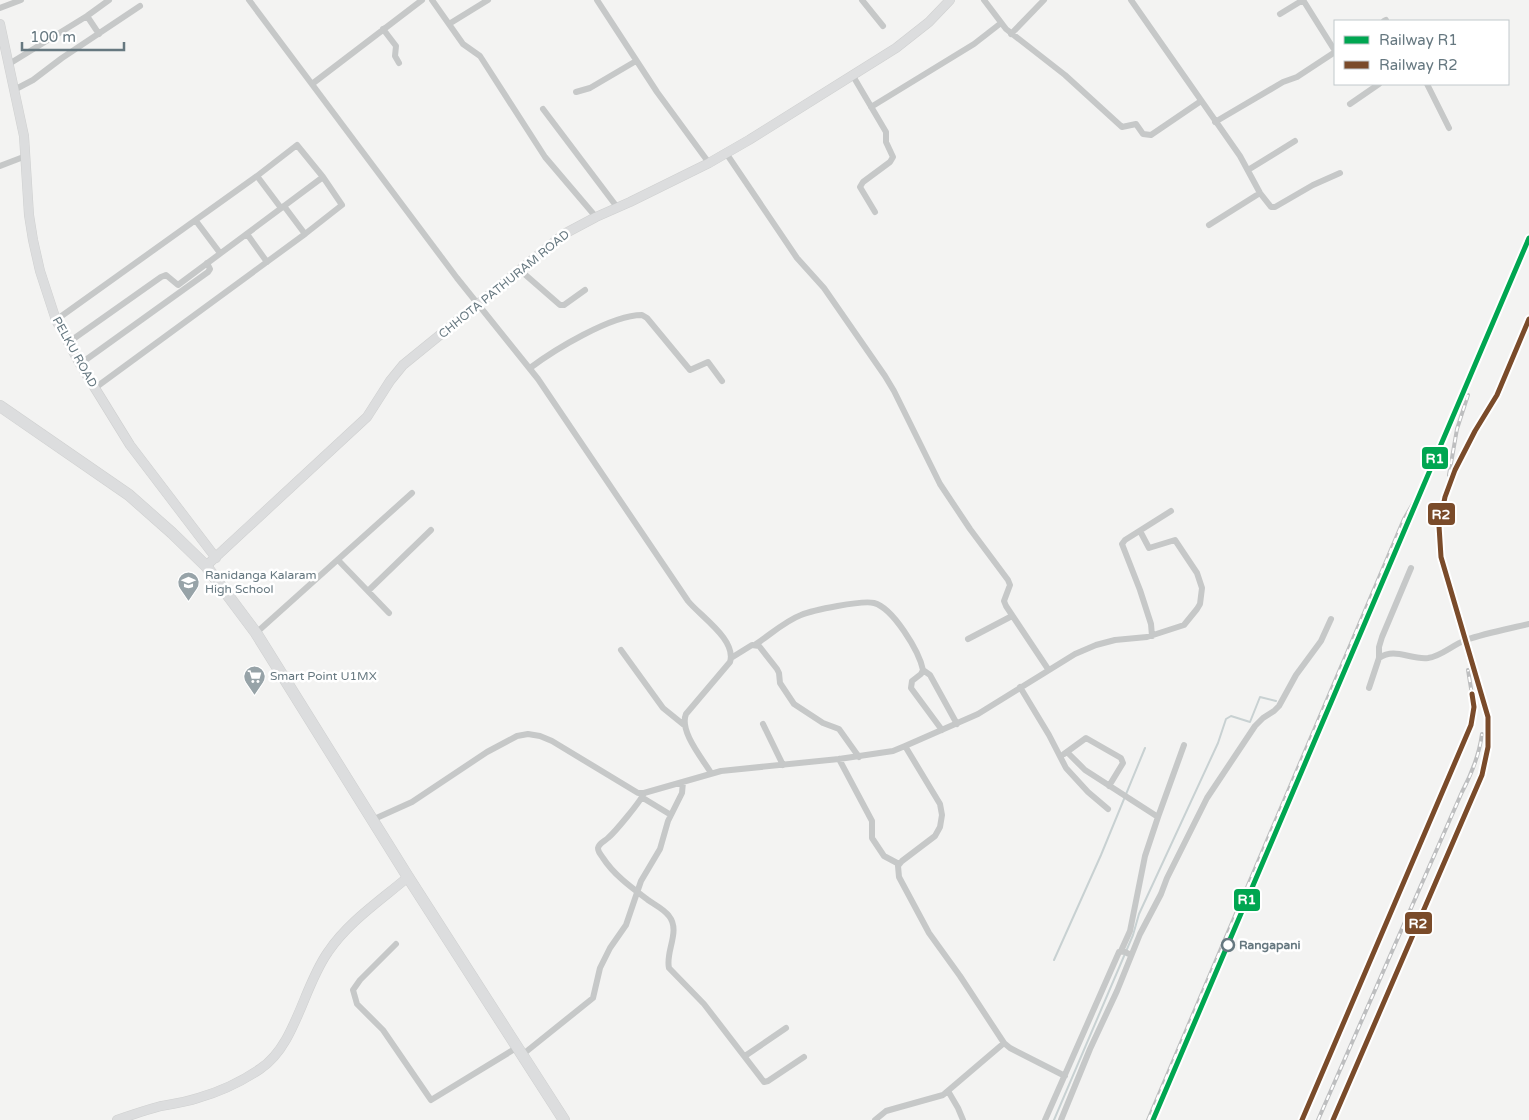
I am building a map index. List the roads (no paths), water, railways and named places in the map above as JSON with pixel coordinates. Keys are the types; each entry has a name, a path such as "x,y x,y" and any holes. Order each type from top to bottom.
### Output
{"highway":[{"path":"0,406 129,495 206,566 256,633 408,877 564,1120"}],"street":[{"path":"0,8 21,0"},
{"path":"9,64 87,16 109,0"},
{"path":"249,0 451,270 530,368 688,601 719,632 731,653 730,662 686,714 684,726"},
{"path":"312,84 422,0"},
{"path":"432,0 464,44 480,56 536,146 596,217"},
{"path":"448,24 488,0"},
{"path":"597,0 636,61 709,163"},
{"path":"862,0 883,26"},
{"name":"CHHOTA PATHURAM ROAD","path":"206,566 367,417 390,381 403,365 521,271 564,234 726,153 853,76 914,35 950,0"},
{"path":"984,0 1011,34 1065,75 1118,125 1126,127 1136,124 1146,135 1150,135 1201,101"},
{"path":"1011,34 1044,0"},
{"path":"1132,0 1248,170 1267,204 1275,207 1313,185 1340,173"},
{"path":"1280,14 1303,0 1334,50"},
{"path":"14,90 33,80 140,6"},
{"path":"87,16 98,34"},
{"path":"870,107 974,44 1001,23"},
{"name":"PELKU ROAD","path":"0,24 24,136 29,215 33,240 40,270 56,320 80,364 130,445 216,558"},
{"path":"383,30 397,48 395,56 399,63"},
{"path":"1215,122 1283,82 1297,76 1334,53"},
{"path":"576,92 590,88 636,61"},
{"path":"853,76 886,132 886,142 893,158 863,182 860,187 875,212"},
{"path":"1350,104 1378,85"},
{"path":"1428,85 1449,128"},
{"path":"543,108 617,207"},
{"path":"1248,170 1295,141"},
{"path":"56,320 196,221 297,145 323,177 342,206 95,388"},
{"path":"726,153 797,258 824,288 894,390 940,484 1008,580 1010,589 1004,601 1048,669"},
{"path":"0,166 26,156"},
{"path":"257,176 305,234"},
{"path":"69,342 162,277 166,275 178,285 323,177"},
{"path":"1209,225 1260,193"},
{"path":"196,221 220,253"},
{"path":"247,234 267,262"},
{"path":"80,364 208,272 210,270 207,263"},
{"path":"521,271 560,305 564,305 585,290"},
{"path":"530,368 552,352 605,325 642,315 647,318 690,370 708,362 722,381"},
{"path":"256,633 412,493"},
{"path":"1152,636 1151,624 1122,544 1125,540 1171,511"},
{"path":"368,591 431,530"},
{"path":"804,1057 768,1081 764,1082 760,1078 704,1004 668,968 667,963 673,932 672,920 664,911 637,892 611,869 598,851 598,847 611,836 643,796 711,773 859,757 892,751 978,714 1048,669 1096,645 1116,640 1152,636 1180,628 1188,622 1200,604 1202,588 1197,573 1176,540 1149,548 1140,531"},
{"path":"338,560 389,613"},
{"path":"1369,688 1379,658 1379,647 1382,637 1411,568"},
{"path":"731,658 801,615 836,607 878,604 902,627 923,670 930,675 957,724"},
{"path":"968,640 1012,616"},
{"path":"1045,1120 1126,953 1161,894 1166,878 1207,798 1255,726 1279,706 1296,675 1322,641 1332,619"},
{"path":"1379,658 1384,654 1397,653 1428,658 1444,652 1465,640 1529,624"},
{"path":"756,644 779,672 780,683 794,704 823,723 839,729 859,757"},
{"path":"621,650 663,708 684,726 692,743 711,773"},
{"path":"923,670 912,681 911,688 942,730"},
{"path":"1020,687 1037,713 1066,768 1083,787 1108,809"},
{"path":"763,724 783,765"},
{"path":"372,820 412,802 487,752 517,736 528,734 540,736 552,742 672,815"},
{"path":"1061,756 1086,738 1121,758 1123,763 1109,786"},
{"path":"905,746 940,804 942,815 940,827 935,836 899,864 897,872 899,877 924,924 1004,1043 1010,1048 1066,1076"},
{"path":"1061,1120 1126,953 1144,862 1184,746"},
{"path":"1067,752 1081,767 1144,810 1158,817"},
{"path":"839,759 872,822 872,838 884,856 899,864"},
{"path":"396,944 360,980 353,990 357,1004 383,1030 431,1100 520,1051 593,998 600,968 610,948 626,925 641,881 660,849 682,793 682,782"},
{"path":"117,1120 158,1107 197,1099 244,1079 261,1068 277,1053 291,1028 315,972 338,939 408,877"},
{"path":"745,1056 786,1028"},
{"path":"875,1120 886,1111 938,1097 948,1091 1004,1043"},
{"path":"948,1091 963,1120"}],"waterway":[{"path":"1054,1120 1133,935 1139,914 1218,743 1226,719 1231,716 1250,722 1260,697 1276,701"},
{"path":"1054,960 1101,855 1145,748"}],"railway":[{"path":"1333,1120 1482,775 1488,747 1488,717 1441,557 1439,526 1445,497 1455,470 1475,431 1497,395 1529,319"},
{"path":"1449,475 1457,429 1468,395"},
{"path":"1148,1120 1404,519 1427,480"},
{"path":"1302,1120 1471,725 1474,707 1468,670"},
{"path":"1318,1120 1472,771 1482,734"}],"rail line":[{"name":"R1","path":"1153,1120 1529,238"},
{"name":"R2","path":"1333,1120 1482,775 1488,747 1488,717 1441,557 1439,526 1445,497 1455,470 1475,431 1497,395 1529,319"},
{"name":"R2","path":"1302,1120 1471,725 1474,707 1472,694"}],"place":[{"name":"Ranidanga Kalaram High School","path":"189,601"},
{"name":"Smart Point U1MX","path":"254,695"},
{"name":"Rangapani","path":"1228,945"}]}
